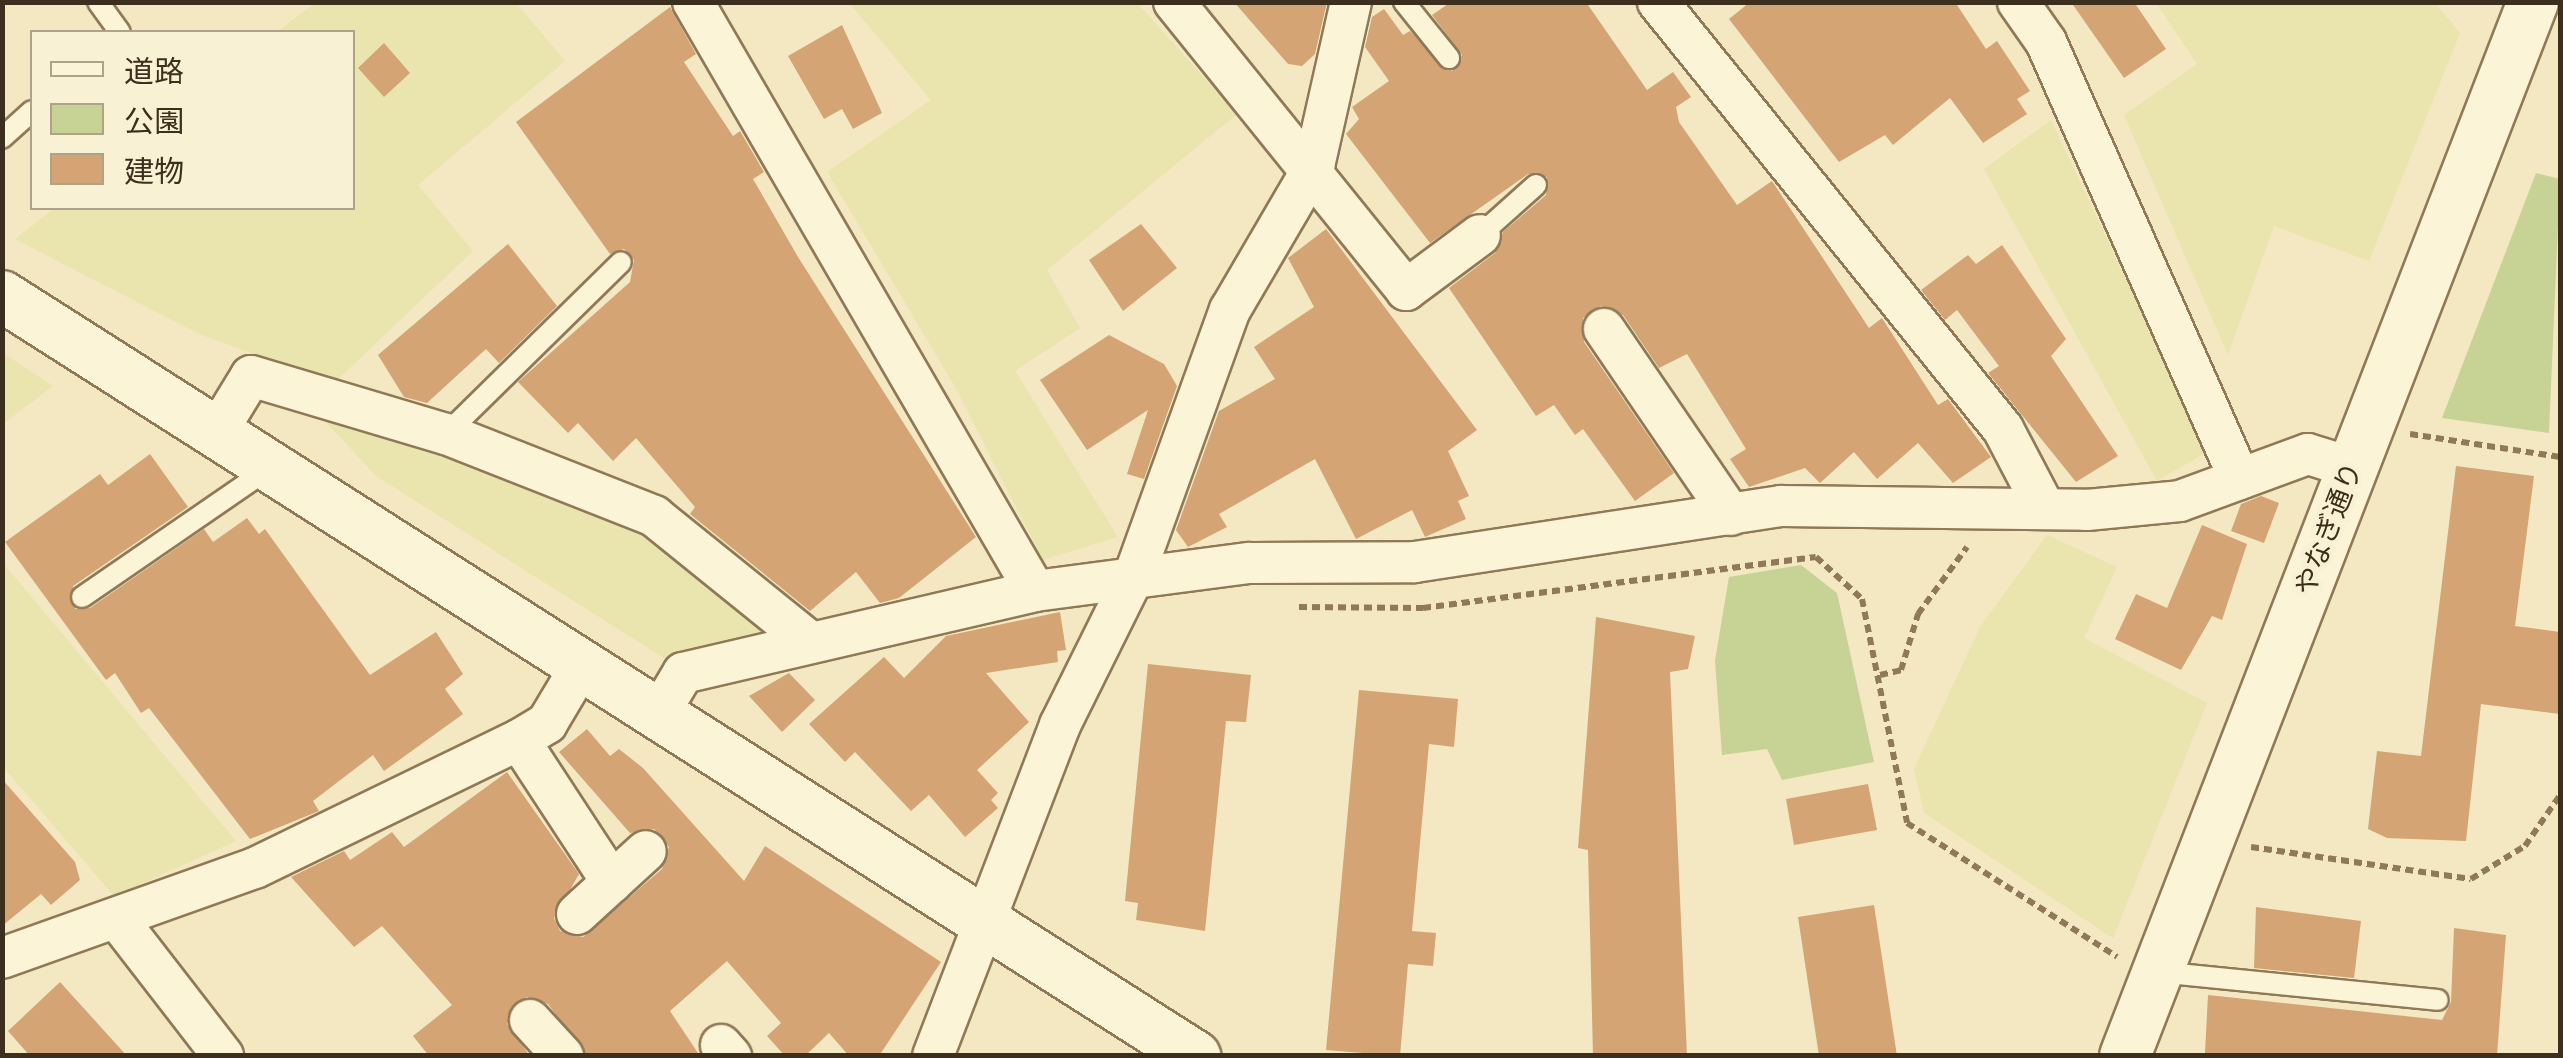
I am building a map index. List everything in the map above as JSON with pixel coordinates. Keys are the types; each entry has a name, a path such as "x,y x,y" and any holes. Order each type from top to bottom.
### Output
{"street":[{"path":"694,2 1036,591"},
{"path":"1174,2 1314,166 1406,290 1480,235"},
{"path":"933,1056 1060,725 1134,576 1230,310 1314,166 1351,2"},
{"path":"1658,2 2003,429 2044,507"},
{"path":"2018,2 2046,42 2240,479"},
{"name":"やなぎ通り","path":"2125,1056 2533,2"},
{"path":"2,296 268,470 1195,1056"},
{"path":"1604,328 1731,515"},
{"path":"215,435 251,376 446,434 654,516 805,638"},
{"path":"658,715 683,673 805,638 1036,591 1134,576 1250,563 1416,562 1731,515 1886,500 2044,507 2180,501 2308,454 2353,468"},
{"path":"2,958 256,868 519,740 547,723 581,666"},
{"path":"519,740 612,882"},
{"path":"577,914 646,852"},
{"path":"118,920 223,1056"},
{"path":"530,1020 563,1056"}],"lane":[{"path":"98,2 119,30"},
{"path":"1404,2 1449,58"},
{"path":"2,138 30,113"},
{"path":"1480,235 1536,186"},
{"path":"446,434 621,262"},
{"path":"82,597 268,470"},
{"path":"2158,972 2438,1000"}],"path":[{"path":"2371,420 2424,439 2560,457"},
{"path":"1880,675 1902,670 1918,614 1997,505"},
{"path":"1285,607 1423,608 1789,554 1816,558 1855,590 1880,675 1907,823 2104,953 2158,972"},
{"path":"2212,834 2283,858 2472,880 2525,846 2560,795"}],"shaded area":[{"path":"315,3 516,3 565,61 418,185 473,251 334,383 199,334 15,239 52,210 355,210 355,30 280,30"},
{"path":"849,3 1137,3 1237,114 1047,270 1080,328 1015,371 1118,537 1043,560 954,385 827,172 931,100"},
{"path":"2156,3 2435,3 2460,33 2369,261 2274,226 2228,355 2124,115 2197,64"},
{"path":"2051,120 2207,452 2157,481 1984,169"},
{"path":"3,353 53,386 3,424"},
{"path":"309,404 651,529 773,630 667,660 376,476"},
{"path":"2047,535 2117,567 2084,638 2207,703 2113,938 1924,813 1914,769 1980,627"},
{"path":"2,563 236,841 114,896 3,767"}],"green space":[{"path":"2536,173 2560,179 2549,433 2442,418"},
{"path":"1801,565 1837,593 1874,762 1782,780 1767,749 1722,755 1715,661 1729,577"}],"building":[{"path":"1234,2 1327,2 1315,54 1302,66 1288,64"},
{"path":"1451,2 1586,2 1647,90 1673,72 1691,97 1676,107 1679,122 1737,205 1772,181 1869,328 1882,318 1938,405 1948,399 1991,457 1953,483 1918,443 1877,479 1854,452 1820,483 1805,468 1749,487 1730,459 1746,449 1687,354 1659,368 1623,315 1601,306 1583,318 1584,342 1674,473 1635,501 1583,429 1575,435 1554,405 1536,416 1449,288 1495,253 1503,232 1546,195 1547,177 1528,174 1430,243 1346,134 1359,119 1352,107 1389,81 1365,47 1372,17 1384,9 1403,35 1410,31 1452,71 1462,55 1432,15"},
{"path":"1750,2 1955,2 1986,49 1997,41 2030,91 2017,99 2027,114 1983,143 1950,98 1893,145 1885,135 1839,162 1729,19"},
{"path":"2071,2 2134,2 2166,49 2124,78"},
{"path":"670,7 696,54 684,62 733,136 740,131 764,172 753,179 798,257 976,537 899,598 880,603 856,572 810,611 690,514 695,507 636,438 613,461 578,423 568,433 518,382 630,282 634,260 624,249 610,254 516,122"},
{"path":"842,25 882,113 853,129 842,109 824,119 788,56"},
{"path":"384,43 410,73 384,97 358,68"},
{"path":"1141,224 1177,268 1123,311 1089,260"},
{"path":"1326,229 1477,430 1448,451 1469,496 1458,501 1466,519 1425,537 1412,510 1356,539 1315,459 1219,514 1227,527 1188,547 1176,530 1219,411 1275,379 1254,347 1314,307 1288,258"},
{"path":"508,244 557,306 499,363 486,349 427,403 404,397 378,355"},
{"path":"2002,245 2066,339 2051,356 2118,456 2076,482 1988,373 1999,366 1957,310 1945,320 1921,290 1968,255 1976,264"},
{"path":"1109,335 1164,364 1177,386 1144,479 1127,474 1148,410 1087,450 1040,380"},
{"path":"150,454 188,507 73,586 75,609 90,608 204,529 213,542 247,518 259,534 265,529 370,675 436,632 463,674 445,689 463,714 384,771 373,755 313,801 319,811 250,839 149,708 141,713 115,673 106,680 5,542 100,474 108,485"},
{"path":"2456,466 2534,476 2515,626 2560,632 2560,714 2481,704 2466,841 2387,838 2368,829 2377,751 2421,756"},
{"path":"2261,496 2279,503 2264,543 2231,531 2241,504"},
{"path":"2202,525 2247,544 2222,620 2212,616 2181,670 2115,639 2136,594 2167,608"},
{"path":"1060,612 1066,650 1057,651 1058,662 986,673 1029,722 977,770 998,793 991,800 998,808 965,837 929,795 911,811 855,752 845,762 809,724 884,657 904,678 946,636"},
{"path":"1596,617 1695,636 1688,669 1670,672 1687,1056 1593,1056 1588,850 1578,848"},
{"path":"1148,664 1251,675 1246,722 1226,721 1205,931 1136,920 1138,903 1125,901"},
{"path":"789,673 815,700 782,732 749,696"},
{"path":"1359,690 1458,699 1454,747 1429,744 1412,931 1436,933 1433,966 1408,964 1400,1056 1326,1050"},
{"path":"587,729 610,756 619,749 643,768 744,881 765,846 941,962 879,1056 849,1056 829,1033 805,1056 785,1056 767,1036 781,1023 727,961 670,1011 700,1056 586,1056 548,1004 526,997 507,1024 530,1056 429,1056 413,1036 452,1005 382,926 354,947 291,877 344,851 350,860 392,832 404,847 507,772 579,874 554,918 560,931 583,937 662,869 669,847 654,829 630,833 559,752"},
{"path":"2,779 75,862 80,880 51,905 41,894 2,926"},
{"path":"1868,784 1877,830 1794,845 1786,799"},
{"path":"1874,905 1897,1056 1819,1056 1798,917"},
{"path":"2256,907 2361,921 2354,978 2254,968"},
{"path":"2454,928 2506,935 2497,1056 2205,1053 2208,995 2442,1020 2451,1002"},
{"path":"60,982 127,1056 30,1056 8,1031"}]}
